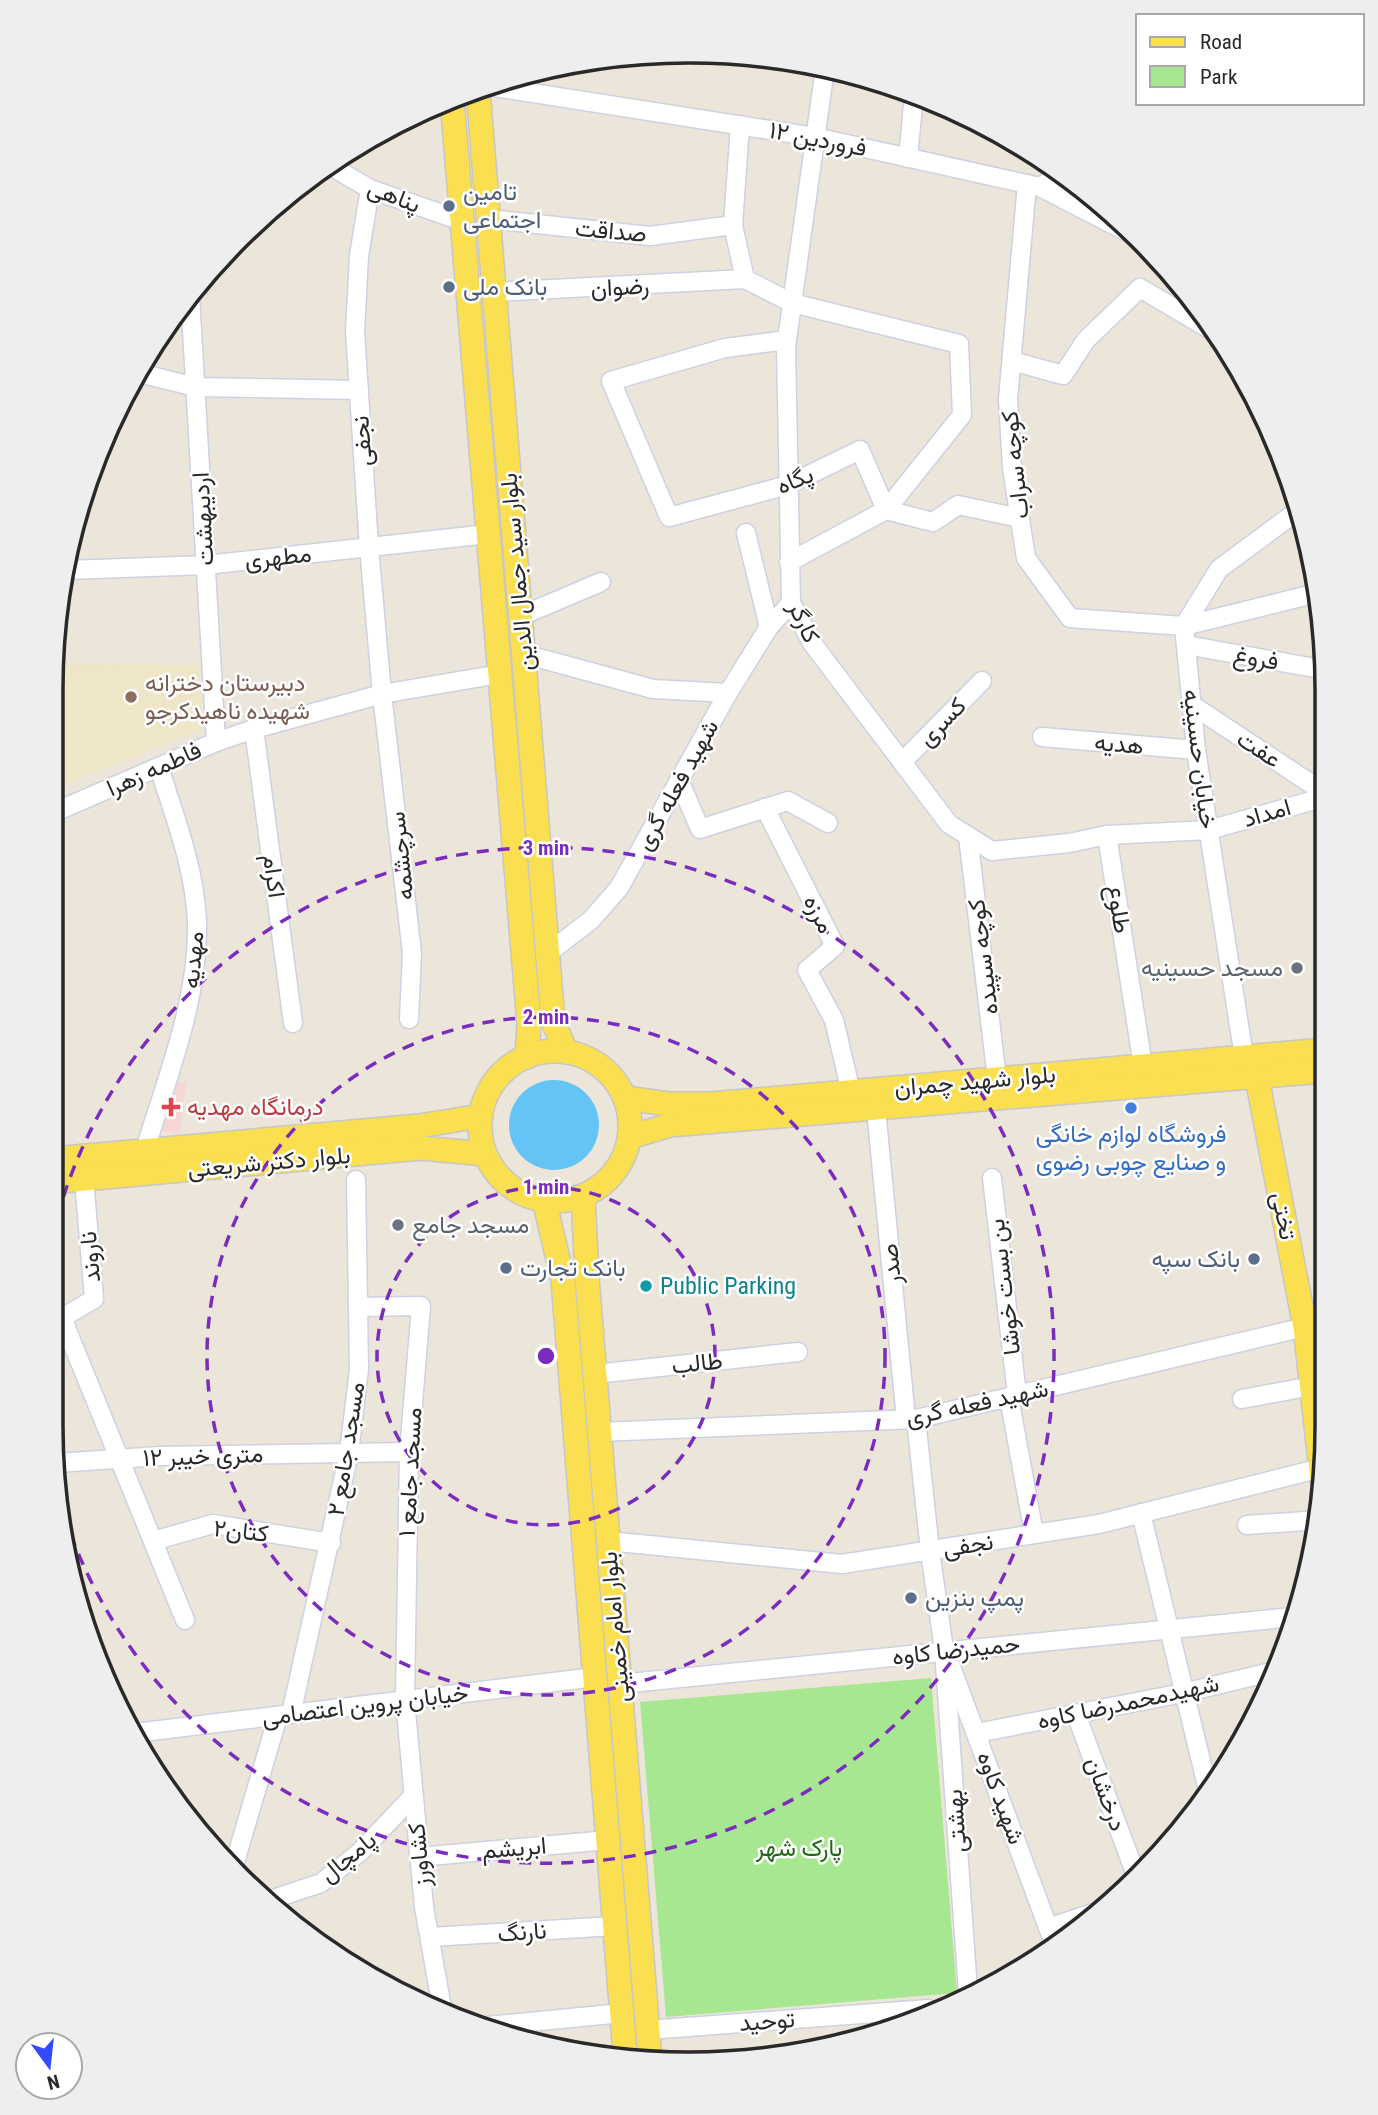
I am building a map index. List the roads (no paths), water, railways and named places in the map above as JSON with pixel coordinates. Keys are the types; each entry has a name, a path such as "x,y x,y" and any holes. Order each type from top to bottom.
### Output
{"main road":[{"name":"بلوار سید جمال الدین","path":"479,100 554,1021 566,1052"},
{"name":"بلوار سید جمال الدین","path":"453,110 529,1023 527,1056"},
{"path":"474,368 501,367"},
{"path":"546,1051 566,1052 596,1062 618,1084 630,1117 630,1137 626,1153 609,1179 583,1196 564,1201 544,1200 525,1195 509,1185 495,1171 481,1142 481,1116 486,1097 496,1080 510,1066 527,1056 546,1051"},
{"name":"بلوار شهید چمران","path":"625,1098 669,1104 712,1104 1315,1051"},
{"path":"1244,1057 1257,1078"},
{"name":"بلوار شهید چمران","path":"630,1137 670,1125 1315,1072"},
{"name":"تختی","path":"1257,1078 1314,1327 1312,1386 1315,1405"},
{"path":"63,1157 419,1126 481,1116"},
{"name":"بلوار دکتر شریعتی","path":"63,1181 421,1148 485,1154"},
{"name":"بلوار امام خمینی","path":"583,1196 650,2051"},
{"name":"بلوار امام خمینی","path":"544,1200 562,1280 625,2049"},
{"path":"572,1402 597,1399"}],"street":[{"name":"کارگر","path":"824,78 787,340 791,603 812,643 949,824 992,850 1107,835 1209,830"},
{"name":"۱۲ فروردین","path":"510,89 815,137 1034,186 1106,222"},
{"path":"908,158 913,105"},
{"path":"740,125 733,225 745,279 792,303 959,344 962,415 886,510 789,562"},
{"name":"پناهی","path":"339,171 370,189 462,221"},
{"path":"1034,186 1050,178"},
{"name":"کوچه سراب","path":"1034,186 1009,399 1012,468 1026,558 1070,618 1184,626 1308,595"},
{"name":"نجفی","path":"370,189 358,268 355,332 382,694"},
{"name":"صداقت","path":"489,219 650,236 733,225"},
{"name":"رضوان","path":"495,292 745,279"},
{"path":"1012,361 1063,375 1086,341 1140,288 1195,320"},
{"name":"اردیبهشت","path":"191,310 216,742"},
{"name":"پگاه","path":"787,340 725,348 611,381 669,517 788,485 860,450 886,510"},
{"path":"148,375 196,387 359,390"},
{"path":"886,510 933,522 958,505 1020,518"},
{"path":"1184,626 1219,569 1291,516"},
{"path":"746,533 769,627"},
{"name":"مطهری","path":"75,570 206,565 488,534"},
{"path":"521,616 601,582"},
{"name":"شهید فعله گری","path":"548,953 591,920 619,888 728,693 769,627 791,603"},
{"name":"خیابان حسینیه","path":"1184,626 1196,750 1244,1057"},
{"name":"فروغ","path":"1186,645 1314,668"},
{"path":"524,654 653,689 728,693"},
{"name":"فاطمه زهرا","path":"63,809 216,742 254,729 382,694 500,674"},
{"name":"کسری","path":"902,762 982,681"},
{"name":"سرچشمه","path":"382,694 412,953 409,1019"},
{"name":"عفت","path":"1192,705 1315,788"},
{"name":"اکرام","path":"254,729 293,1023"},
{"name":"هدیه","path":"1042,737 1196,750"},
{"name":"مهدیه","path":"145,1150 188,1009 196,950 194,892 183,841 159,767"},
{"path":"679,780 700,829 788,801 828,823"},
{"name":"امداد","path":"1209,830 1315,798"},
{"name":"مرزه","path":"765,808 835,946 807,970 834,1020 850,1092"},
{"name":"طلوع","path":"1107,835 1143,1066"},
{"name":"کوچه سپیده","path":"968,836 997,1079"},
{"name":"صدر","path":"876,1109 911,1419 944,1650"},
{"name":"بن بست خوشا","path":"992,1178 1013,1396 1034,1534"},
{"name":"ناروند","path":"63,1317 94,1299 84,1179"},
{"name":"مسجد جامع ۲","path":"236,1858 284,1715 331,1543 349,1453 359,1369 356,1180"},
{"name":"مسجد جامع ۱","path":"358,1307 421,1306 409,1452 405,1700"},
{"name":"ناروند","path":"63,1320 120,1459"},
{"name":"شهید فعله گری","path":"600,1432 911,1419 1314,1327"},
{"name":"طالب","path":"595,1374 798,1352"},
{"path":"1242,1399 1312,1386"},
{"name":"۱۲ متری خیبر","path":"64,1463 160,1456 409,1452"},
{"path":"120,1459 185,1619"},
{"name":"نجفی","path":"608,1541 842,1564 1099,1524 1313,1476"},
{"path":"1141,1513 1205,1779"},
{"path":"1247,1525 1308,1521"},
{"name":"کتان۲","path":"153,1541 213,1524 331,1543"},
{"name":"حمیدرضا کاوه","path":"620,1684 944,1650 1285,1619"},
{"name":"شهید کاوه","path":"944,1650 1051,1936"},
{"name":"بهشتی","path":"944,1650 968,1986"},
{"name":"شهیدمحمدرضا کاوه","path":"977,1733 1183,1693 1263,1674"},
{"name":"خیابان پروین اعتصامی","path":"143,1732 595,1677"},
{"name":"کشاورز","path":"405,1700 424,1907 441,2000"},
{"name":"درخشان","path":"1076,1714 1133,1868"},
{"name":"پامچال","path":"277,1898 321,1882 360,1852 414,1796"},
{"name":"ابریشم","path":"419,1857 608,1840"},
{"path":"1048,1928 1075,1919"},
{"name":"نارنگ","path":"430,1937 615,1926"},
{"path":"505,2024 622,2013"},
{"name":"توحید","path":"648,2030 897,2016"}],"water":[{"path":"554,1080 571,1083 586,1093 596,1108 599,1125 596,1142 586,1157 571,1167 554,1170 537,1167 522,1157 512,1142 509,1125 512,1108 522,1093 537,1083"}],"place":[{"name":"تامین اجتماعی","path":"449,206"},
{"name":"بانک ملی","path":"449,287"},
{"name":"دبیرستان دخترانه شهیده ناهیدکرجو","path":"131,697"},
{"name":"مسجد حسینیه","path":"1297,968"},
{"name":"درمانگاه مهدیه","path":"171,1107"},
{"name":"فروشگاه لوازم خانگی و صنایع چوبی رضوی","path":"1131,1108"},
{"name":"مسجد جامع","path":"398,1225"},
{"name":"بانک سپه","path":"1254,1259"},
{"name":"بانک تجارت","path":"506,1268"},
{"name":"Public Parking","path":"646,1286"},
{"name":"پمپ بنزین","path":"911,1598"}],"park label":[{"name":"پارک شهر","path":"799,1848"}]}
